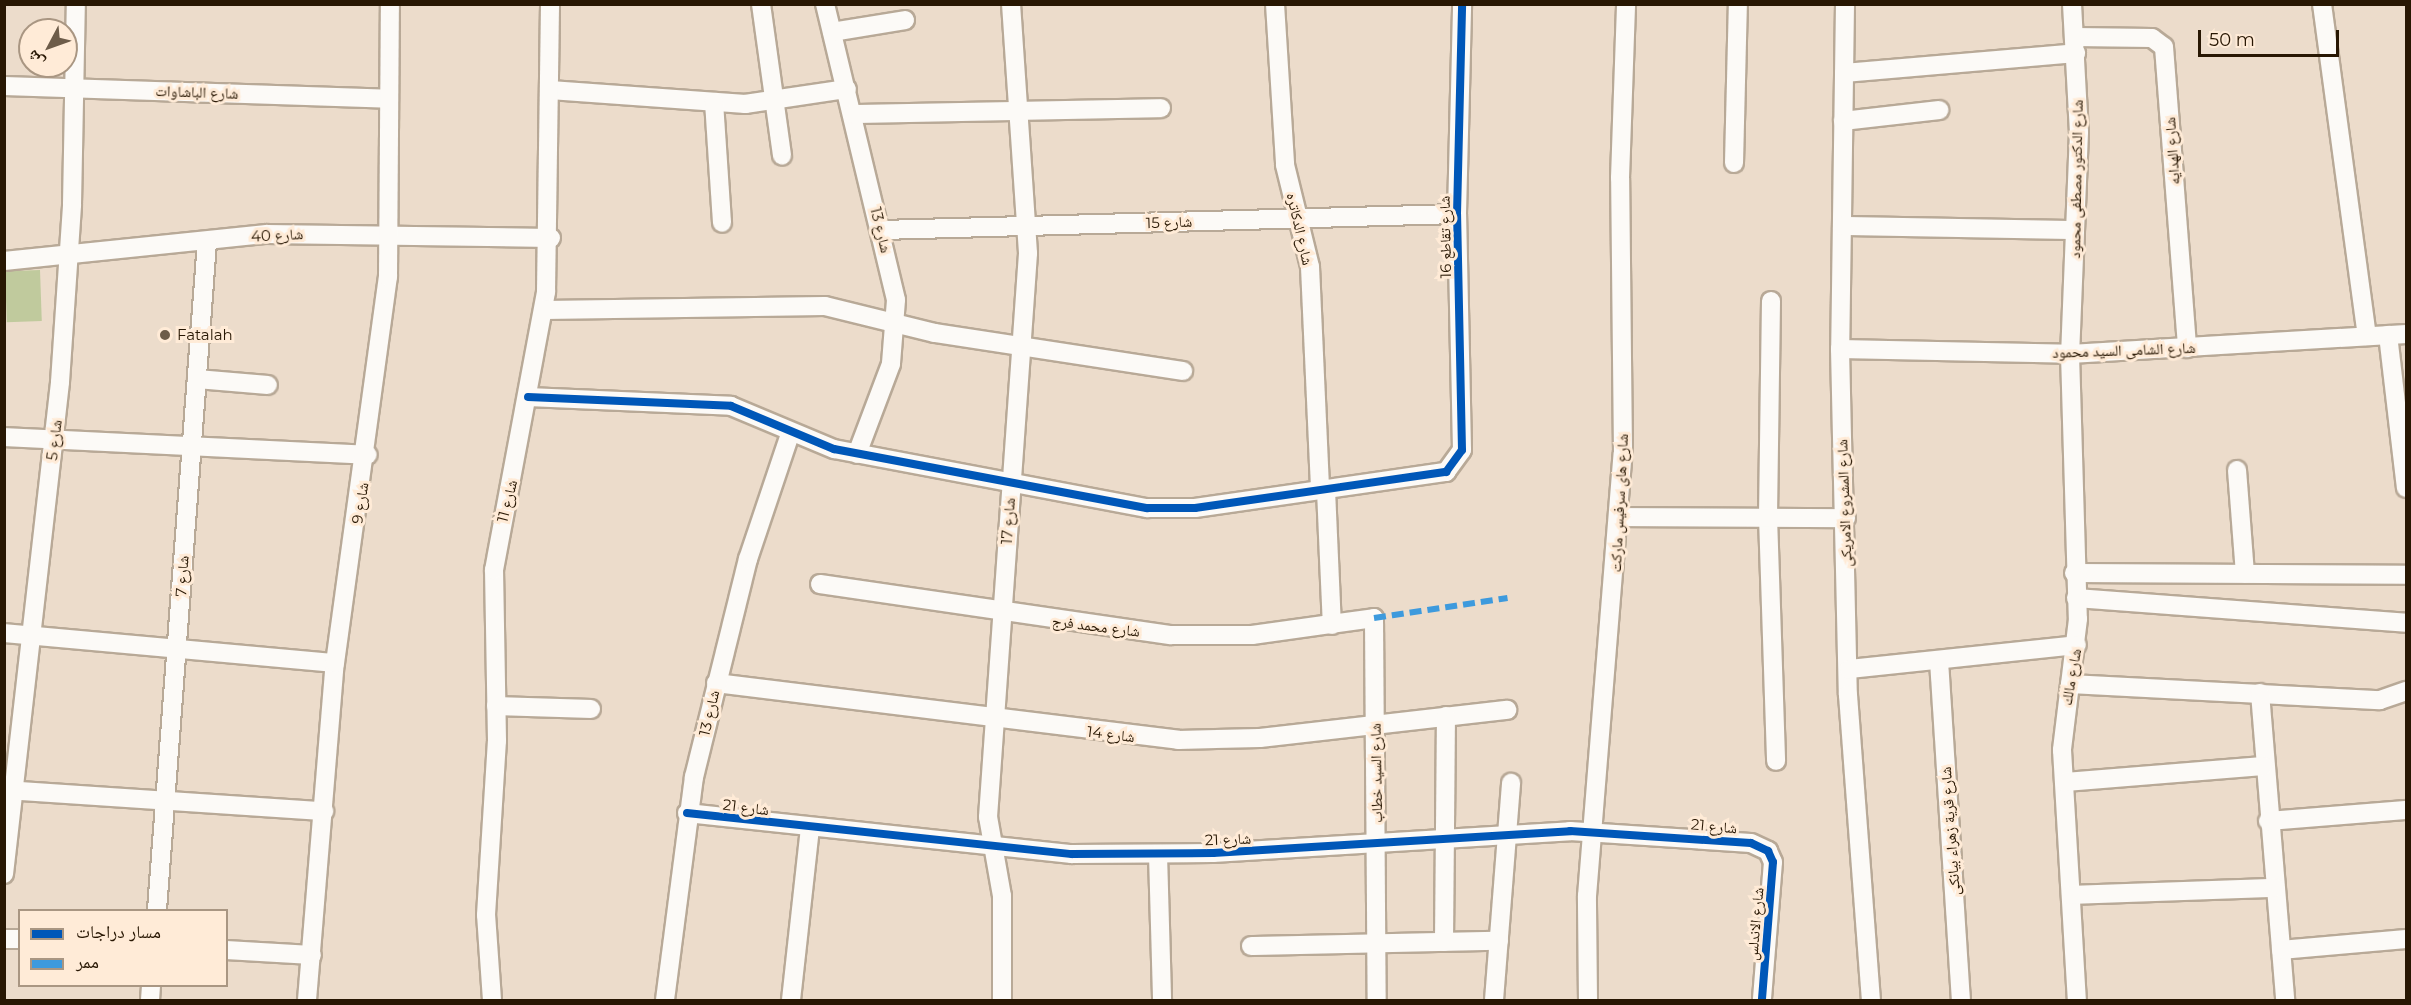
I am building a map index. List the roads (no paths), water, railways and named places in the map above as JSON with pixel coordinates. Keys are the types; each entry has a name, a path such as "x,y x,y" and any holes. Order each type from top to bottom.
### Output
{"street":[{"name":"شارع 5","path":"4,874 9,790 54,440 69,257 76,88 76,4"},
{"name":"شارع 9","path":"307,1000 335,663 368,455 391,233 390,4"},
{"name":"شارع 11","path":"492,1000 486,915 496,706 494,570 544,310 550,238 550,4"},
{"path":"761,4 778,102 782,156"},
{"name":"شارع 13","path":"825,4 881,230 897,323 891,364 857,454"},
{"name":"شارع 17","path":"1002,1000 1004,921 988,817 1022,345 1028,227 1022,111 1011,4"},
{"name":"شارع الدكاتره","path":"1275,4 1285,165 1310,267 1332,624"},
{"name":"شارع تقاطع 16","path":"1323,490 1454,467 1462,450 1457,214 1462,4"},
{"name":"شارع هاى سرفيس ماركت","path":"1588,1000 1584,946 1620,518 1620,178 1626,4"},
{"path":"1734,163 1738,4"},
{"name":"شارع المشروع الامريكى","path":"1845,4 1840,349 1849,669 1871,1000"},
{"name":"شارع الدكتور مصطفى محمود","path":"2070,354 2075,230 2075,45 2072,4"},
{"path":"2322,4 2367,336"},
{"path":"832,32 905,20"},
{"name":"شارع الهدايه","path":"1844,73 2152,38 2164,47 2187,348"},
{"name":"شارع الباشاوات","path":"4,86 389,99"},
{"path":"550,90 714,102 778,102 847,89"},
{"path":"714,102 722,223"},
{"path":"853,114 1161,108"},
{"path":"1843,121 1939,110"},
{"name":"شارع 15","path":"881,230 1457,214"},
{"path":"1842,226 2075,230"},
{"name":"شارع 40","path":"4,261 69,257 267,234 391,233 550,238"},
{"name":"شارع 7","path":"157,909 207,242"},
{"path":"1771,301 1768,518 1776,761"},
{"path":"544,310 825,306 897,323 1183,371"},
{"name":"شارع الشامى السيد محمود","path":"1840,349 2070,354 2406,334"},
{"path":"2388,335 2406,488"},
{"name":"شارع مالك","path":"2070,354 2077,645 2062,750 2077,1000"},
{"path":"197,379 268,385"},
{"path":"528,397 731,406 790,434 857,454 1171,509 1323,490"},
{"name":"شارع 13","path":"665,1000 687,813 716,683 748,559 790,434"},
{"path":"4,437 368,455"},
{"path":"2236,470 2245,574"},
{"path":"1620,518 1846,518"},
{"path":"2074,573 2406,575"},
{"name":"شارع محمد فرج","path":"820,585 1002,614 1171,635 1252,635 1374,618"},
{"path":"2076,598 2406,623"},
{"name":"شارع السيد خطاب","path":"1374,618 1377,1000"},
{"path":"4,633 335,663"},
{"path":"1849,669 2077,645"},
{"name":"شارع قرية زهراء بيانكى","path":"1939,661 1961,1000"},
{"name":"شارع 14","path":"716,683 1178,740 1376,724 1507,710"},
{"path":"2070,684 2380,700 2406,691"},
{"path":"2260,693 2263,766 2285,1000"},
{"path":"496,706 591,709"},
{"path":"1444,942 1446,717"},
{"path":"2065,782 2263,766"},
{"path":"1494,1000 1511,783"},
{"path":"9,790 324,811"},
{"path":"2268,821 2406,810"},
{"name":"شارع 21","path":"687,813 993,849 1158,854 1592,831 1751,843 1768,851"},
{"path":"791,1000 810,828"},
{"name":"شارع الاندلس","path":"1762,1000 1773,869 1768,851"},
{"path":"1158,854 1161,1000"},
{"path":"2071,895 2275,888"},
{"path":"2281,950 2406,939"},
{"path":"1251,946 1499,941"},
{"path":"228,951 312,955"}],"place":[{"name":"Fatalah","path":"165,335"}]}
